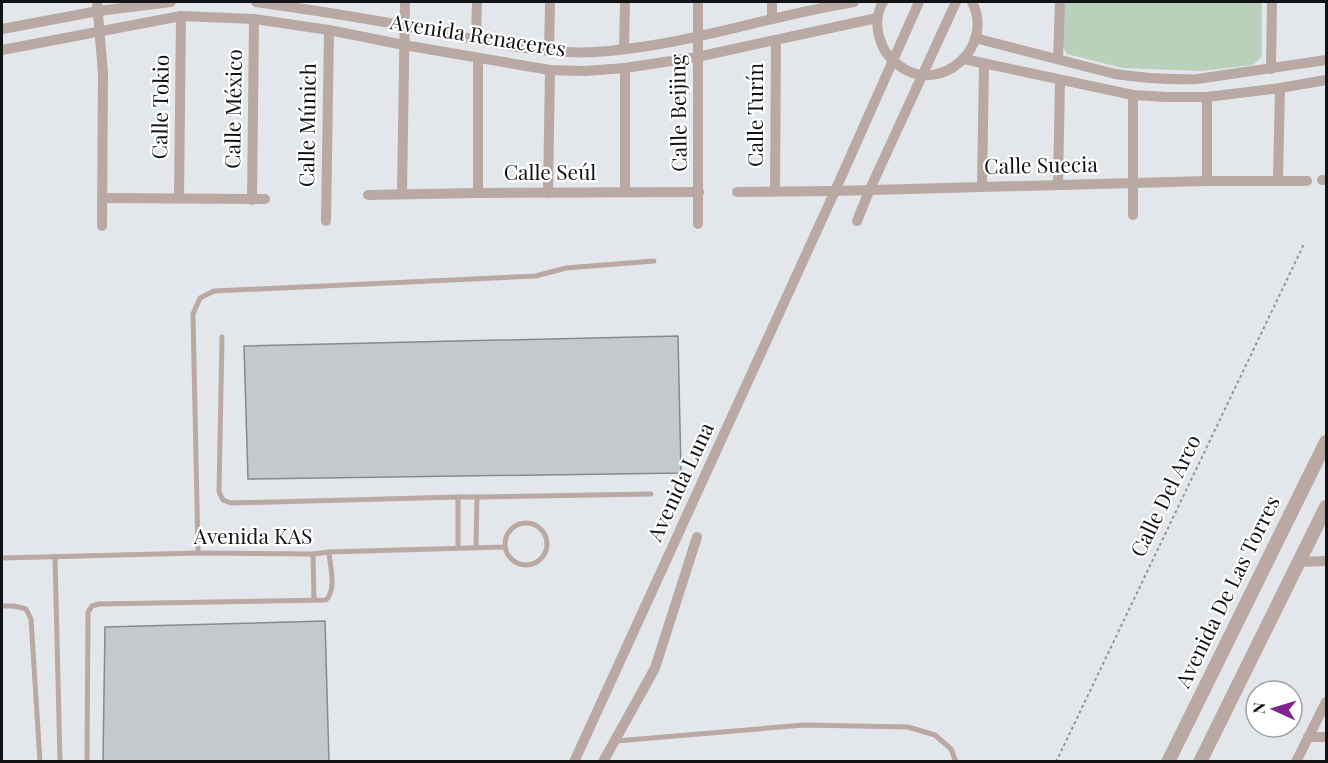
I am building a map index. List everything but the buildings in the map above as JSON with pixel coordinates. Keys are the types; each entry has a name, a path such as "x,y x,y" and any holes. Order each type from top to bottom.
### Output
{"street":[{"path":"2,29 98,6 171,2"},
{"name":"Avenida Renaceres","path":"256,2 333,13 549,51 593,52 697,37 851,2"},
{"path":"333,2 333,13"},
{"path":"402,194 405,2"},
{"path":"476,39 477,2"},
{"path":"549,51 550,2"},
{"path":"624,49 625,2"},
{"name":"Calle Beijing","path":"698,2 698,224"},
{"path":"771,19 772,2"},
{"path":"883,2 877,18 878,33 883,48 892,61 906,70 923,75 938,74 952,68 969,52 977,27 977,16 972,2"},
{"name":"Avenida Luna","path":"574,762 836,191 920,2"},
{"path":"858,220 956,2"},
{"path":"1058,59 1060,2"},
{"path":"1271,69 1272,2"},
{"path":"98,6 103,73 102,226"},
{"name":"Avenida Renaceres","path":"2,50 182,16 255,19 328,30 478,59 550,70 585,71 625,68 697,57 877,18"},
{"name":"Calle Tokio","path":"179,198 182,16"},
{"name":"Calle México","path":"252,200 255,19"},
{"name":"Calle Múnich","path":"326,221 328,30"},
{"path":"975,38 1115,74 1180,80 1210,78 1326,60"},
{"name":"Calle Turín","path":"775,191 776,40"},
{"path":"478,59 478,193"},
{"path":"964,59 1133,95 1166,97 1207,97 1326,80"},
{"path":"982,186 984,63"},
{"path":"625,68 626,192"},
{"path":"548,193 550,70"},
{"path":"1058,184 1060,80"},
{"path":"1278,180 1280,88"},
{"path":"1133,95 1133,215"},
{"path":"1207,97 1207,181"},
{"name":"Calle Suecia","path":"736,192 1207,181 1307,181"},
{"name":"Calle Seúl","path":"369,195 699,192"},
{"path":"103,198 265,199"},
{"name":"Avenida De Las Torres","path":"1168,762 1326,442"},
{"path":"1200,762 1326,511"},
{"path":"603,762 655,668 697,537"},
{"path":"1300,562 1326,561"},
{"path":"1296,762 1326,702"},
{"path":"1308,737 1326,737"}],"lane":[{"path":"198,553 193,314 200,298 214,291 536,276 566,268 654,261"},
{"path":"222,337 219,492 223,500 231,503 651,494"},
{"path":"458,497 458,548"},
{"path":"476,547 477,497"},
{"path":"520,523 536,524 546,535 548,550 539,562 524,567 511,560 504,547 508,532 520,523"},
{"name":"Avenida KAS","path":"2,558 198,553 313,554 504,547"},
{"path":"87,762 88,612 92,606 99,604 326,600 332,589 329,552"},
{"path":"313,554 314,600"},
{"path":"55,557 60,762"},
{"path":"2,606 26,609 31,619 39,762"},
{"path":"615,741 804,725 908,727 935,735 951,749 956,762"}],"path":[{"name":"Calle Del Arco","path":"1056,762 1304,244"}],"green space":[{"path":"1063,2 1262,2 1262,56 1253,65 1202,71 1122,68 1067,54 1062,45"}]}
